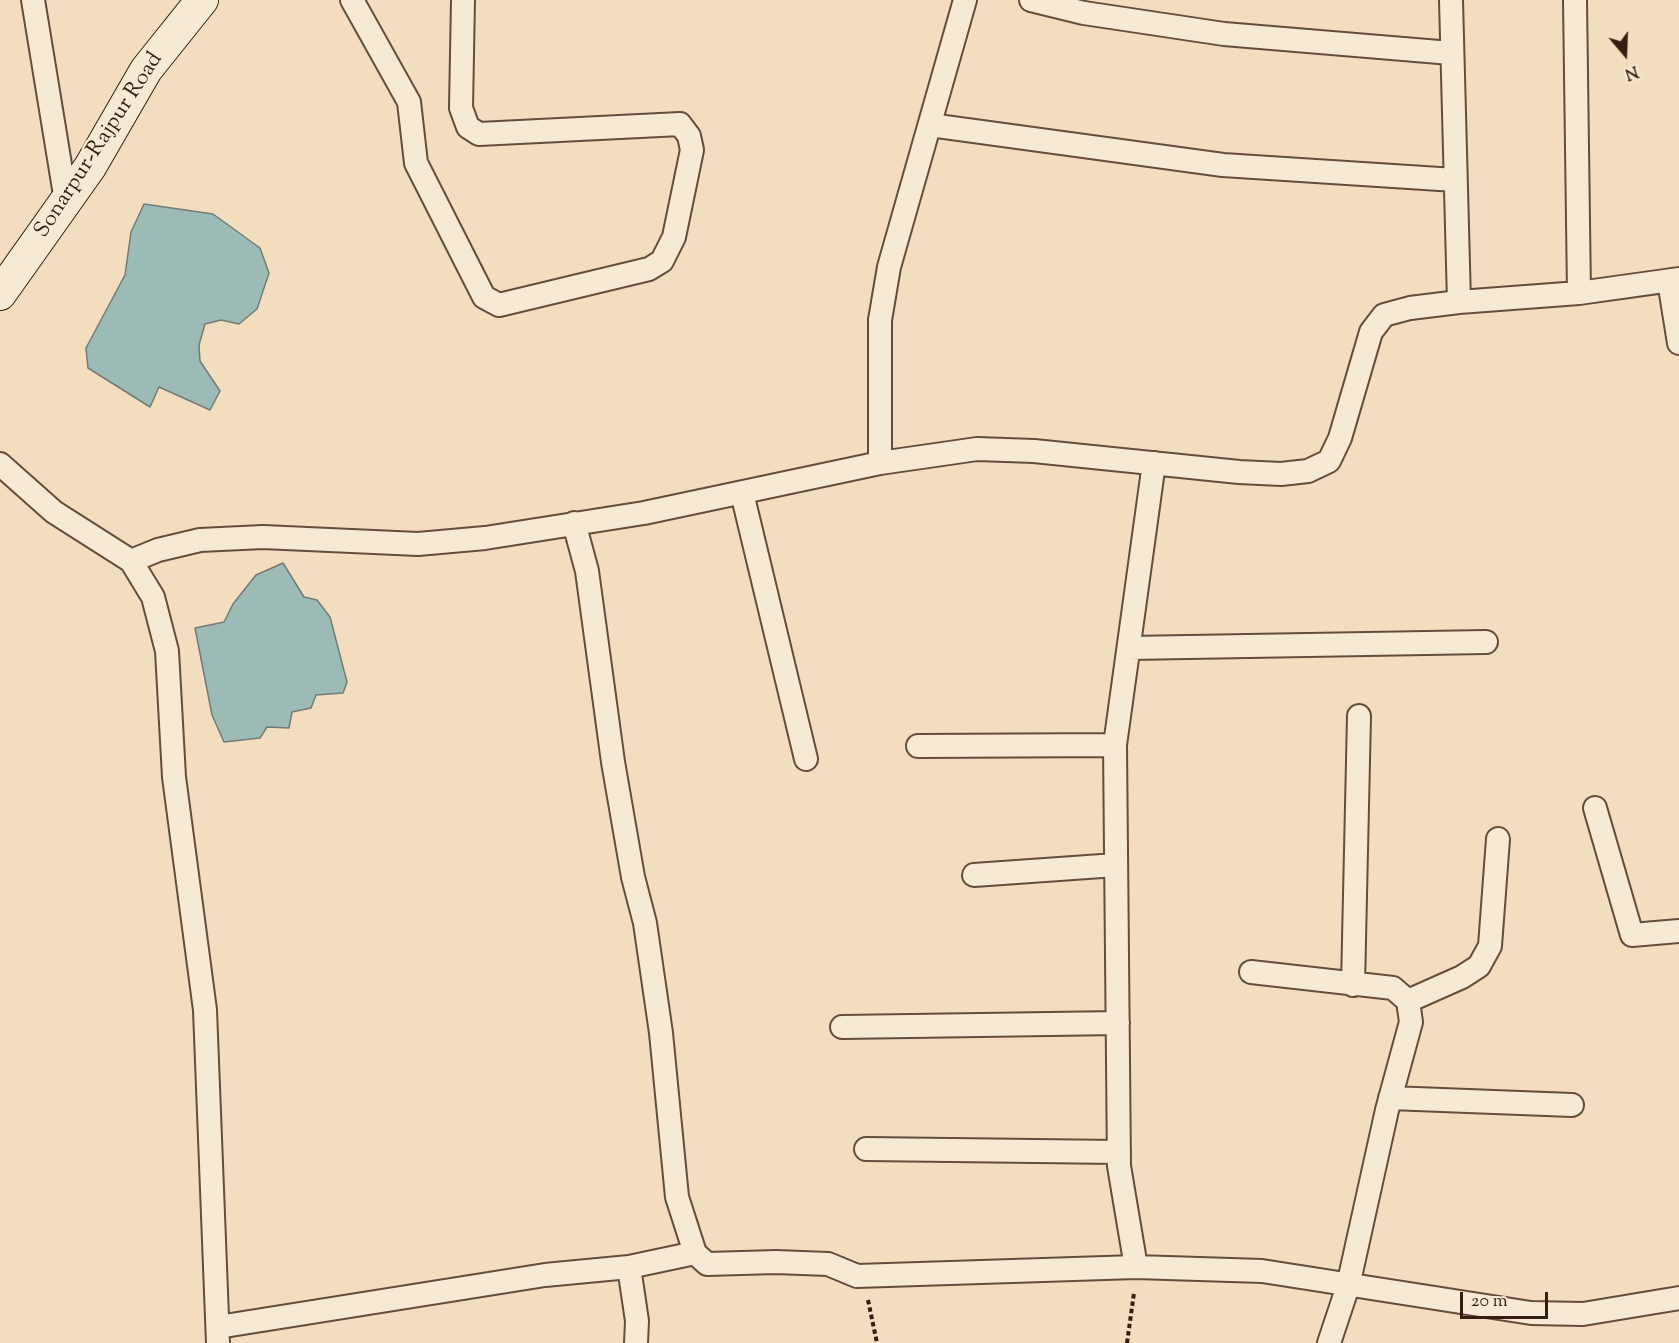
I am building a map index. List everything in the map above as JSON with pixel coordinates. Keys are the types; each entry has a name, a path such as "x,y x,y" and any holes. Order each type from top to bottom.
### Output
{"main road":[{"name":"Sonarpur-Rajpur Road","path":"0,294 90,167 146,70 202,0"}],"street":[{"path":"33,0 66,201"},
{"path":"352,0 409,102 416,163 484,297 499,305 649,269 662,261 674,237 692,150 689,136 680,124 478,134 468,127 461,108 463,0"},
{"path":"880,463 880,320 890,267 965,0"},
{"path":"1031,0 1103,8 1224,34 1451,53"},
{"path":"1451,0 1460,302"},
{"path":"1575,0 1579,293"},
{"path":"930,125 1222,165 1455,180"},
{"path":"131,561 158,550 200,540 263,537 418,544 485,538 644,513 880,463 977,449 1034,451 1281,474 1308,471 1329,461 1340,438 1371,332 1384,315 1460,302 1579,293 1674,280 1679,343"},
{"path":"1136,1268 1119,1152 1115,744 1154,463"},
{"path":"0,464 54,512 131,561 153,597 167,651 174,777 205,1010 218,1335 545,1275 629,1267 695,1252"},
{"path":"742,493 806,759"},
{"path":"574,523 587,571 613,762 633,878 645,923 661,1033 677,1197 695,1252 707,1264 776,1262 828,1264 856,1276 1136,1268 1262,1271 1530,1313 1583,1314 1679,1298"},
{"path":"1129,648 1486,642"},
{"path":"1353,985 1359,716"},
{"path":"918,746 1115,744"},
{"path":"1595,808 1632,935 1679,931"},
{"path":"1408,1001 1462,977 1479,966 1490,946 1498,839"},
{"path":"974,875 1116,865"},
{"path":"1251,972 1393,988 1408,1001 1411,1022 1390,1098 1348,1286 1329,1343"},
{"path":"842,1027 1118,1023"},
{"path":"1390,1098 1572,1105"},
{"path":"866,1149 1119,1152"},
{"path":"629,1267 637,1321 636,1343"}],"path":[{"path":"1126,1343 1136,1268"},
{"path":"856,1276 870,1304 877,1343"}],"water":[{"path":"144,204 213,214 260,248 269,273 257,309 239,324 221,320 205,324 199,345 200,361 220,391 210,410 159,387 150,407 88,368 86,348 125,275 131,232"},
{"path":"283,563 304,597 317,600 330,617 347,682 343,693 316,695 311,708 292,712 289,728 267,727 260,738 224,742 212,715 195,628 224,622 233,604 256,575"}]}
